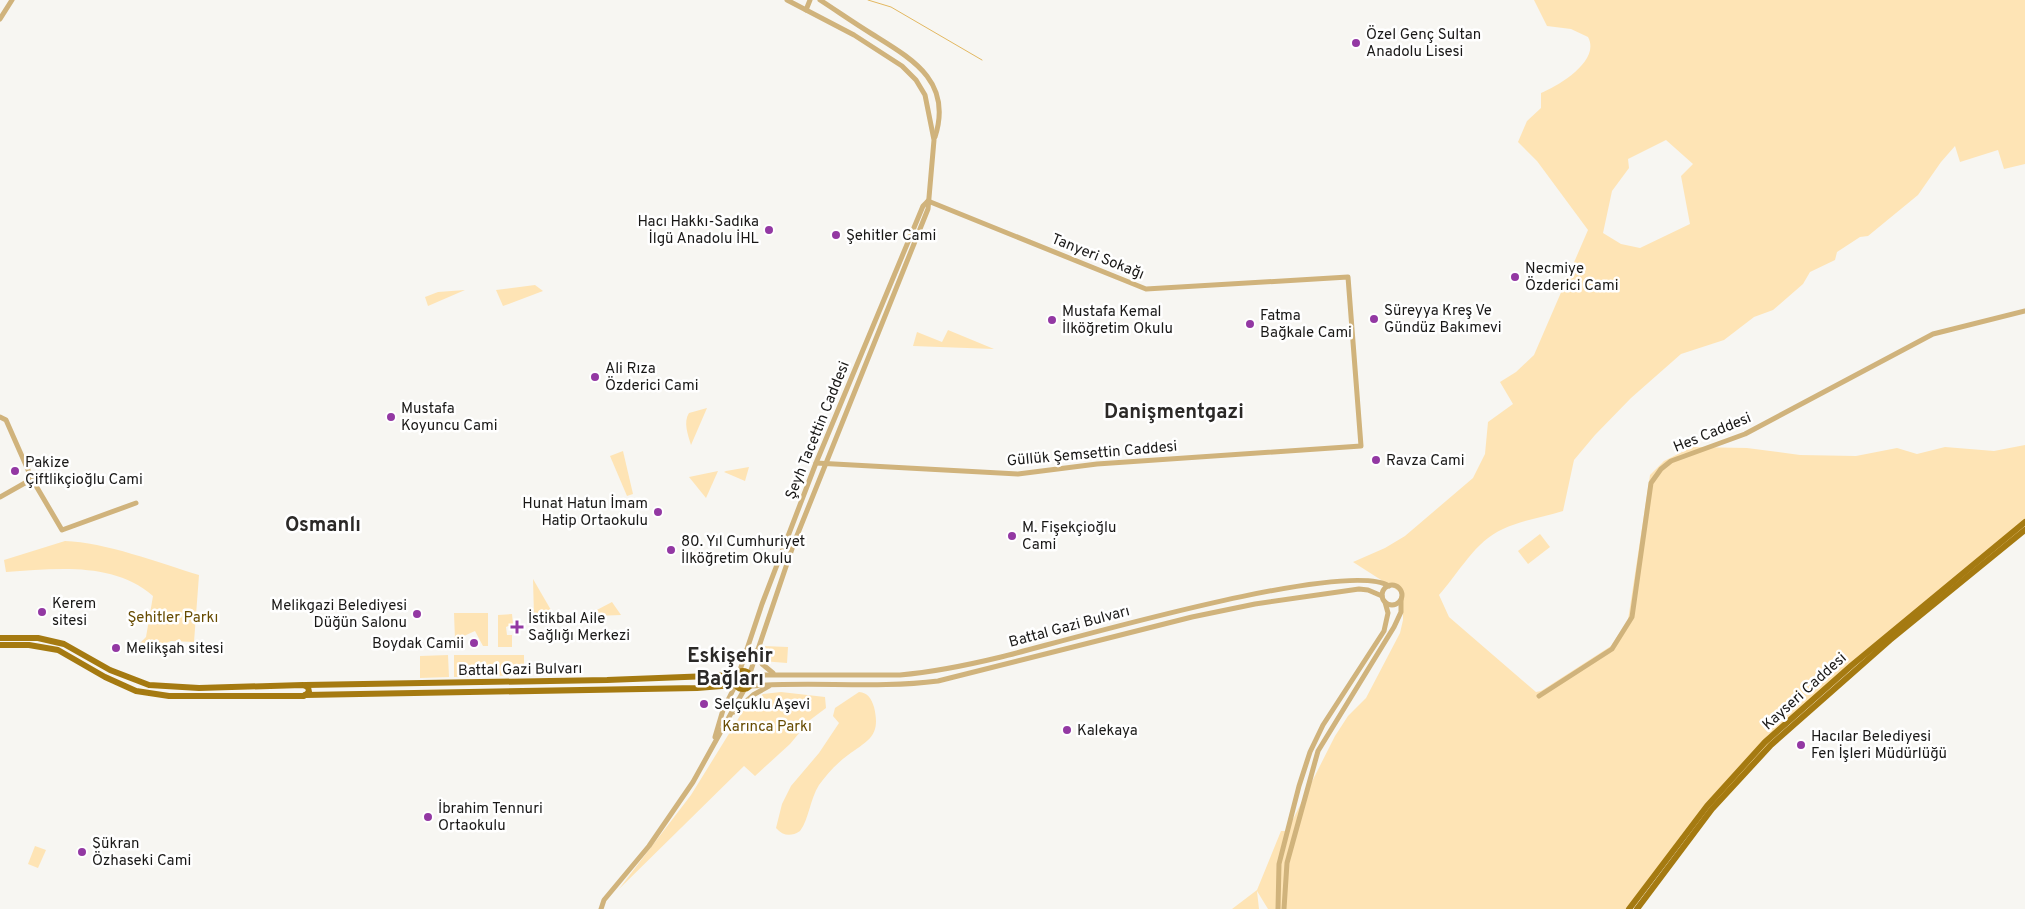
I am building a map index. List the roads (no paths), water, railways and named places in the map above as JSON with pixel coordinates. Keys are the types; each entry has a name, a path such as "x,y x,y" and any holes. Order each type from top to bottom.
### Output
{"main road":[{"name":"Kayseri Caddesi","path":"1637,909 1712,809 1771,744 2025,522"},
{"name":"Kayseri Caddesi","path":"1629,909 1707,806 1765,742 1852,665 1967,573 2025,530"},
{"name":"Battal Gazi Bulvarı","path":"0,638 38,638 64,644 110,670 148,685 199,688 597,680 750,674"},
{"name":"Battal Gazi Bulvarı","path":"0,645 29,645 58,650 105,677 136,691 169,696 304,696 734,686"},
{"path":"737,674 734,686 747,688 750,674"},
{"path":"303,685 298,690 304,696"}],"street":[{"path":"0,19 12,0"},
{"path":"787,0 854,35 902,66 916,80 925,95 934,140"},
{"path":"806,10 810,0"},
{"path":"820,0 918,63 927,75 936,95 939,125 934,140"},
{"path":"916,80 927,75"},
{"name":"Şeyh Tacettin Caddesi","path":"750,674 780,579 928,209 934,140"},
{"name":"Şeyh Tacettin Caddesi","path":"737,674 816,463 923,206 928,201"},
{"name":"Tanyeri Sokağı","path":"928,201 1146,290 1348,277 1361,446"},
{"name":"Hes Caddesi","path":"1539,696 1612,649 1632,618 1651,483 1660,469 1671,461 1745,434 1933,334 2025,311"},
{"path":"0,417 6,420 32,479 62,530 136,503"},
{"name":"Güllük Şemsettin Caddesi","path":"816,463 1018,474 1142,460 1243,456 1361,446"},
{"path":"0,497 32,479"},
{"name":"Battal Gazi Bulvarı","path":"750,674 900,675 923,673 1001,657 1128,623 1283,589 1342,582 1380,581 1390,586"},
{"path":"1278,909 1279,864 1304,768 1323,725 1384,631 1388,614 1384,590 1390,586 1399,588 1402,594 1401,612 1394,627 1318,751 1287,863 1284,909"},
{"name":"Battal Gazi Bulvarı","path":"747,688 776,684 910,684 938,681 1128,632 1255,604 1359,590 1368,590 1384,599"},
{"path":"1384,599 1393,606 1401,600"},
{"path":"757,650 762,664 776,674"},
{"path":"728,718 753,695 776,684"},
{"path":"712,746 723,710 734,686"},
{"path":"601,909 604,900 666,822 692,782 747,688"}],"waterway":[{"path":"868,0 891,7 982,60"}],"place":[{"name":"Özel Genç Sultan Anadolu Lisesi","path":"1356,43"},
{"name":"Hacı Hakkı-Sadıka İlgü Anadolu İHL","path":"769,230"},
{"name":"Şehitler Cami","path":"836,235"},
{"name":"Necmiye Özderici Cami","path":"1515,277"},
{"name":"Süreyya Kreş Ve Gündüz Bakımevi","path":"1374,319"},
{"name":"Mustafa Kemal İlköğretim Okulu","path":"1052,320"},
{"name":"Fatma Bağkale Cami","path":"1250,324"},
{"name":"Ali Rıza Özderici Cami","path":"595,377"},
{"name":"Mustafa Koyuncu Cami","path":"391,417"},
{"name":"Ravza Cami","path":"1376,460"},
{"name":"Pakize Çiftlikçioğlu Cami","path":"15,471"},
{"name":"Hunat Hatun İmam Hatip Ortaokulu","path":"658,512"},
{"name":"M. Fişekçioğlu Cami","path":"1012,536"},
{"name":"80. Yıl Cumhuriyet İlköğretim Okulu","path":"671,550"},
{"name":"Kerem sitesi","path":"42,612"},
{"name":"Melikgazi Belediyesi Düğün Salonu","path":"417,614"},
{"name":"İstikbal Aile Sağlığı Merkezi","path":"517,627"},
{"name":"Boydak Camii","path":"474,643"},
{"name":"Melikşah sitesi","path":"116,648"},
{"name":"Selçuklu Aşevi","path":"704,704"},
{"name":"Kalekaya","path":"1067,730"},
{"name":"Hacılar Belediyesi Fen İşleri Müdürlüğü","path":"1801,745"},
{"name":"İbrahim Tennuri Ortaokulu","path":"428,817"},
{"name":"Şükran Özhaseki Cami","path":"82,852"}],"district":[{"name":"Danişmentgazi","path":"1174,411"},
{"name":"Osmanlı","path":"323,524"},
{"name":"Eskişehir Bağları","path":"730,666"}],"park label":[{"name":"Şehitler Parkı","path":"173,617"},
{"name":"Karınca Parkı","path":"767,726"}]}
